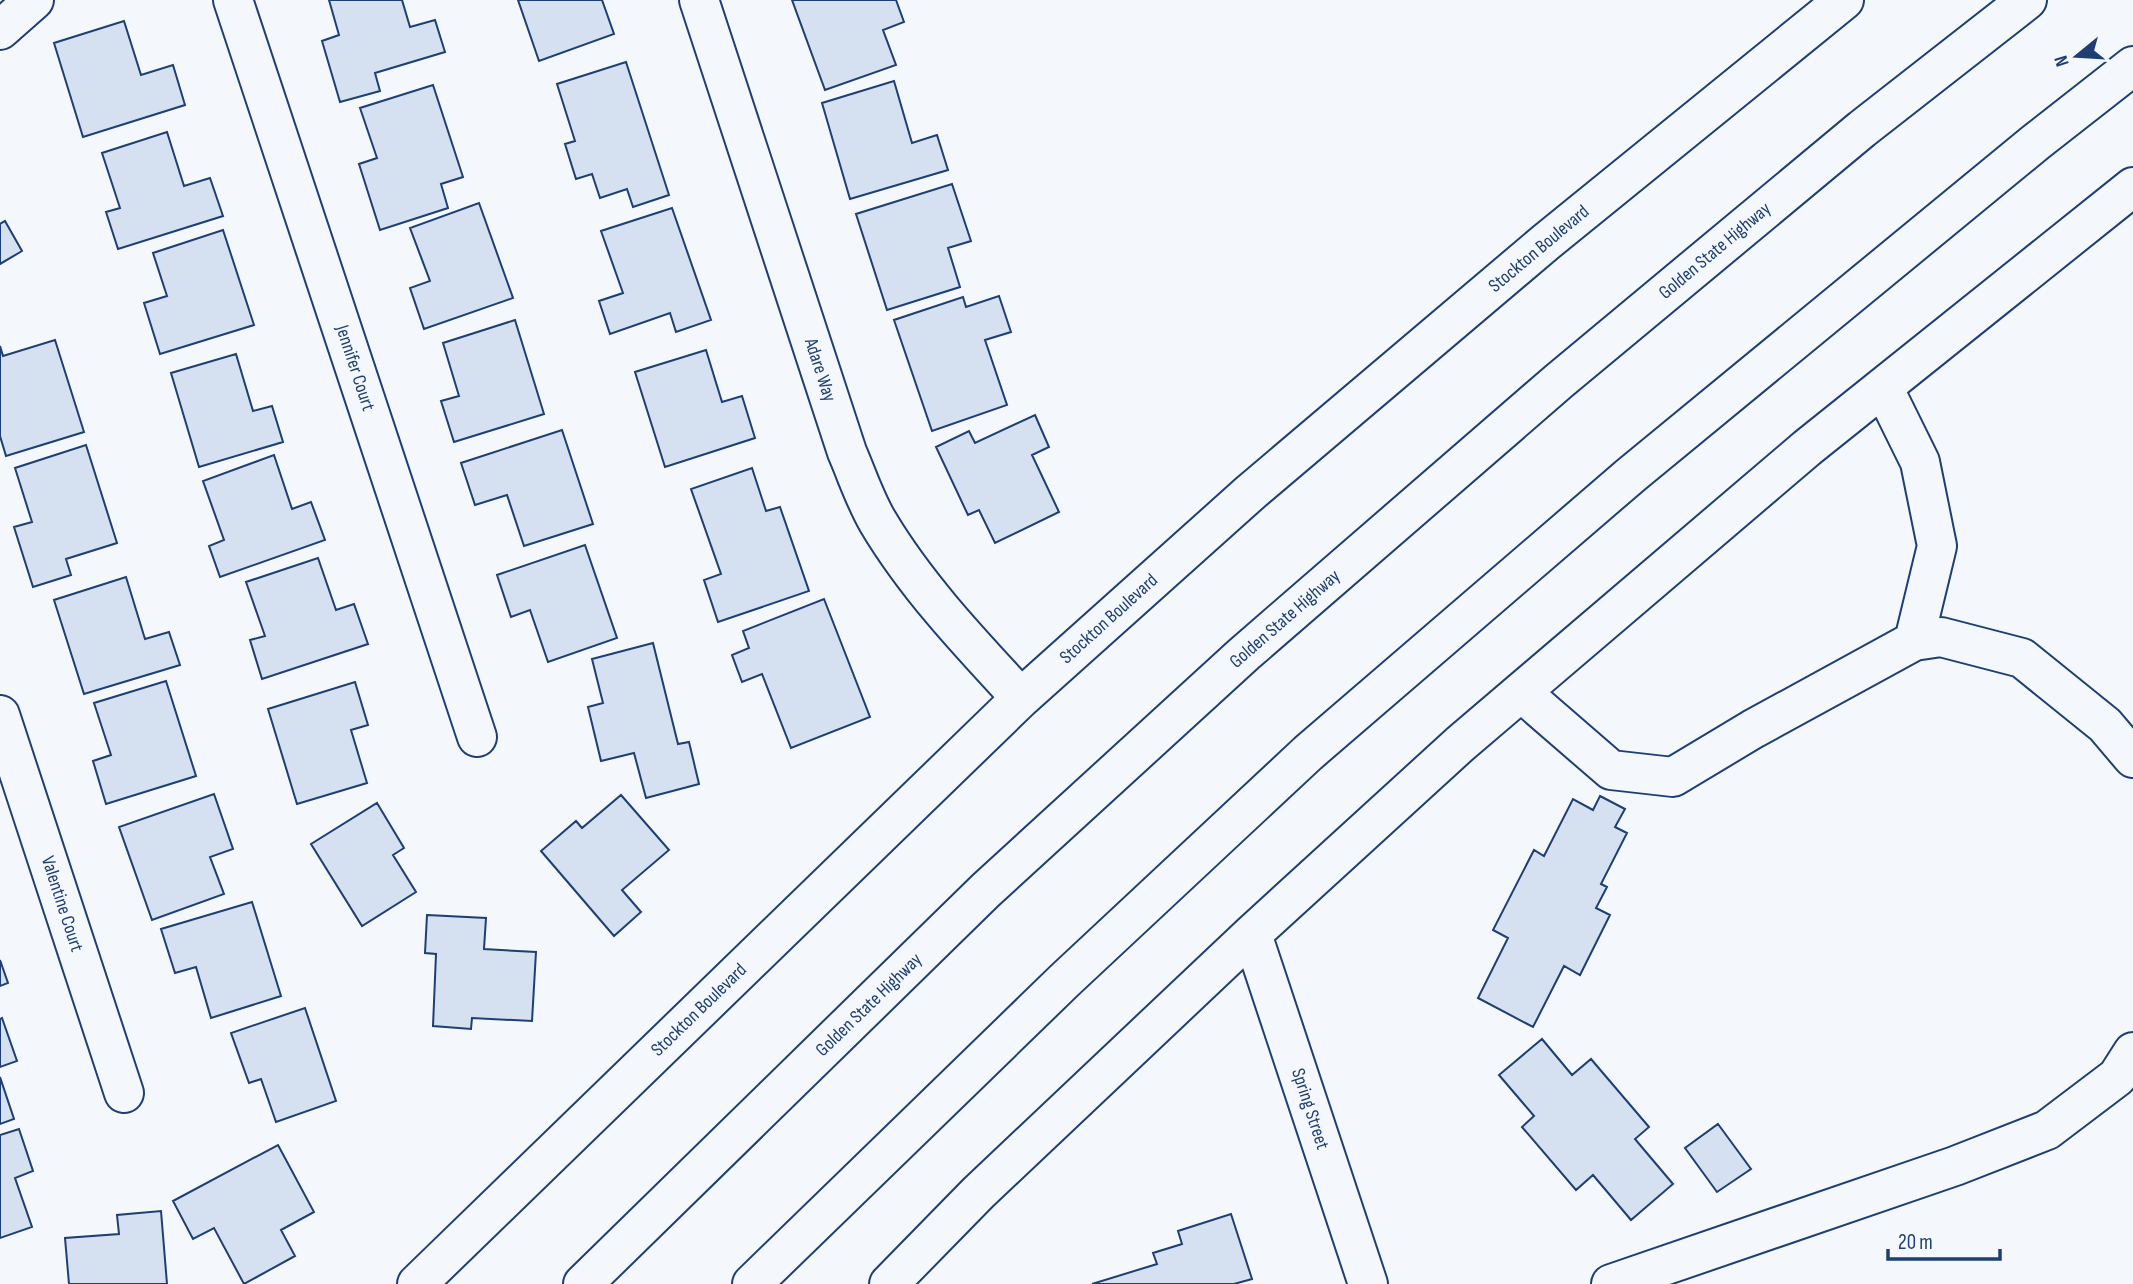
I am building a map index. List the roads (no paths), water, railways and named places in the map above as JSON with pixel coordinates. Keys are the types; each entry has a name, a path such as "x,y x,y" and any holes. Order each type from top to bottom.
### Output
{"main road":[{"path":"0,30 34,0"},
{"name":"Jennifer Court","path":"233,0 477,737"},
{"name":"Adare Way","path":"699,0 847,452 877,521 966,639 1021,698"},
{"name":"Stockton Boulevard","path":"417,1284 1021,698 1293,457 1546,242 1844,0"},
{"name":"Golden State Highway","path":"583,1284 986,890 1244,654 1559,381 1862,129 2027,0"},
{"path":"752,1284 1065,980 1308,753 1631,475 2036,142 2133,66"},
{"path":"889,1284 978,1193 1252,934 1521,692 1797,456 2133,187"},
{"path":"1883,387 1920,461 1937,546 1914,641"},
{"path":"1521,692 1611,770 1673,777 1753,729 1914,641 1941,637 2022,658 2105,725 2133,758"},
{"name":"Valentine Court","path":"0,715 124,1093"},
{"name":"Spring Street","path":"1252,934 1368,1284"},
{"path":"1611,1284 1955,1166 2047,1130 2117,1077 2133,1052"}]}
